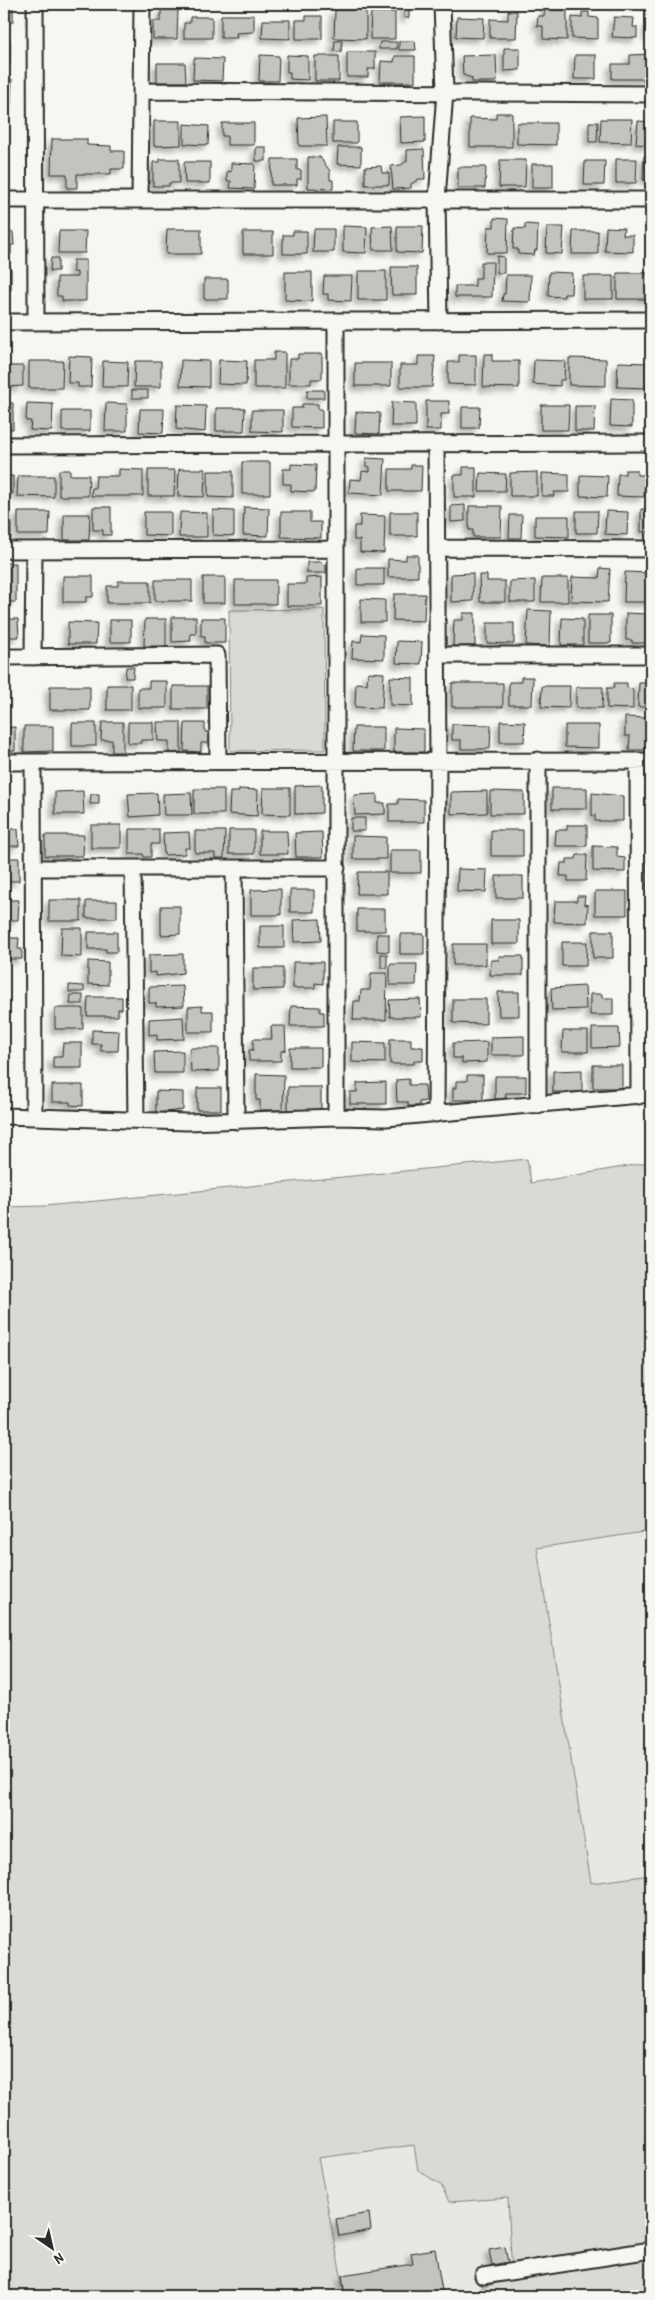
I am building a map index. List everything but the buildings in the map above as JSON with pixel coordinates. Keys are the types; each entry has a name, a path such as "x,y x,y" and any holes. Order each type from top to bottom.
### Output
{"street":[{"path":"35,4 36,322"},
{"path":"140,199 142,4"},
{"path":"438,321 437,199 445,92 442,4"},
{"path":"142,91 651,94"},
{"path":"4,200 651,200"},
{"path":"4,322 651,320"},
{"path":"336,321 336,1117"},
{"path":"4,445 651,443"},
{"path":"436,444 438,655 436,1114"},
{"path":"437,548 651,548"},
{"path":"4,550 336,549"},
{"path":"33,657 34,550"},
{"path":"4,657 217,655 218,761"},
{"path":"438,655 651,655"},
{"path":"538,760 538,1105"},
{"path":"4,762 645,761 646,974 645,1095 386,1118 336,1117 236,1121 4,1116"},
{"path":"33,762 34,1117"},
{"path":"33,868 337,868"},
{"path":"234,868 236,1121"},
{"path":"133,869 136,1120"},
{"path":"483,2276 651,2250"}],"shaded area":[{"path":"324,609 325,750 230,751 229,610"},
{"path":"527,1159 531,1183 651,1162 651,1531 537,1548 591,1883 651,1875 651,2296 474,2296 475,2290 512,2278 508,2198 449,2202 441,2185 418,2170 414,2145 318,2158 345,2296 4,2296 4,1207 45,1206"},
{"path":"651,1531 651,1875 591,1884 537,1548"},
{"path":"415,2145 418,2170 441,2185 449,2202 508,2197 512,2278 476,2290 474,2296 345,2296 318,2158"}]}
